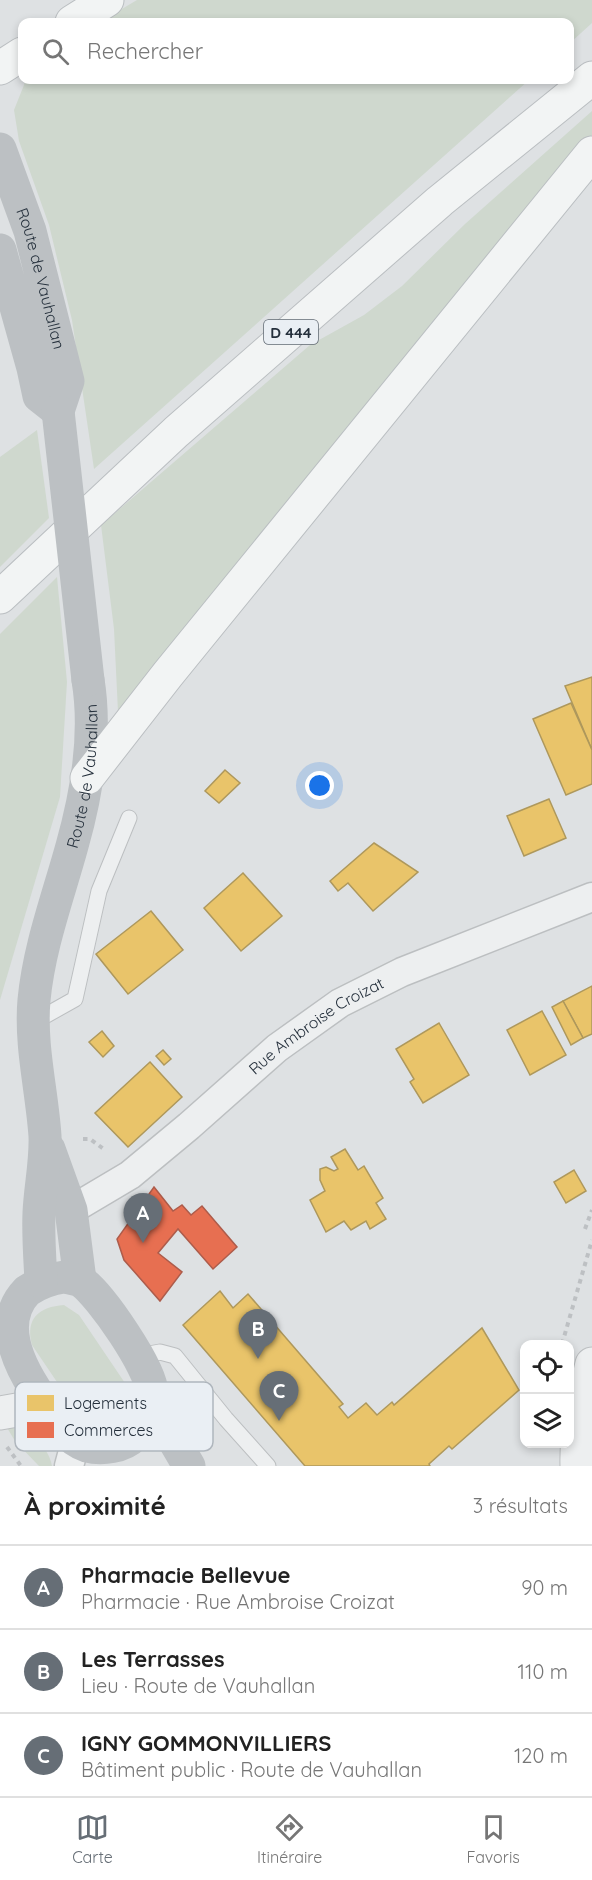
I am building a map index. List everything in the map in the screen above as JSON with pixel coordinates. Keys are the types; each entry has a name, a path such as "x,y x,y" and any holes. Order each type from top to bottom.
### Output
{"main road":[{"path":"78,18 107,0"},
{"path":"0,68 18,57"},
{"name":"D 444","path":"0,597 194,417 440,201 592,78"},
{"name":"Route de Vauhallan","path":"0,149 30,231 68,381 58,411 91,698 91,736 87,778 75,837 56,897 39,968 34,1022 60,1138 80,1280"},
{"path":"87,778 176,664 592,153"},
{"name":"Route de Vauhallan","path":"0,250 39,396 58,411"},
{"name":"Route de Vauhallan","path":"31,1382 3,1338 8,1308 19,1291 60,1138"},
{"path":"19,1291 64,1277 80,1280 97,1296 138,1356 150,1382"},
{"name":"Route de Vauhallan","path":"112,1451 128,1456"},
{"path":"180,1451 189,1466"}],"street":[{"name":"Rue Ambroise Croizat","path":"71,1210 130,1175 277,1048 340,1003 402,972 592,897"},
{"path":"574,1461 588,1398 592,1364"},
{"path":"0,1413 15,1410"}],"lane":[{"path":"34,1022 75,999 99,891 129,818"},
{"path":"138,1356 160,1352 175,1356 196,1382"},
{"path":"213,1403 268,1466"}],"path":[{"path":"60,1138 90,1139 109,1153"},
{"path":"585,1229 592,1210"},
{"path":"563,1340 592,1240"},
{"path":"0,1438 21,1466"}],"shaded area":[{"path":"137,0 592,0 592,23 574,39 574,18 107,18"},
{"path":"24,84 525,84 94,469 72,320 49,225 19,141 14,110"},
{"path":"592,111 592,135 118,712 114,629 101,525 310,345 364,315 402,286 465,224"},
{"path":"37,430 49,518 0,567 0,457"},
{"path":"57,577 67,682 60,797 0,1000 0,634"},
{"path":"64,1305 79,1315 124,1382 57,1382 32,1345 30,1336 32,1321 36,1316 41,1311"},
{"path":"6,1426 15,1428 15,1441"},
{"path":"25,1451 46,1451 52,1466 39,1466"}],"building: Logements":[{"path":"592,677 592,750 565,686"},
{"path":"571,703 592,750 592,784 566,795 533,719"},
{"path":"225,770 240,783 219,803 205,791"},
{"path":"549,799 566,838 524,856 507,816"},
{"path":"374,843 418,872 373,911 348,883 338,891 330,881"},
{"path":"243,873 282,916 241,951 204,908"},
{"path":"151,911 183,950 128,994 96,954"},
{"path":"592,986 592,1034 583,1038 563,1001"},
{"path":"563,1001 583,1038 571,1045 552,1007"},
{"path":"542,1011 566,1055 530,1075 507,1030"},
{"path":"439,1023 469,1075 423,1103 410,1082 414,1079 396,1049"},
{"path":"102,1031 114,1046 103,1057 89,1042"},
{"path":"163,1050 171,1059 164,1065 156,1056"},
{"path":"150,1062 182,1097 128,1147 95,1113"},
{"path":"345,1149 358,1170 364,1166 383,1198 376,1203 386,1219 370,1229 366,1221 351,1230 344,1221 326,1232 310,1200 325,1191 320,1180 320,1169 326,1167 334,1171 338,1169 331,1157"},
{"path":"574,1170 586,1191 566,1203 554,1182"},
{"path":"220,1291 233,1308 248,1294 343,1404 339,1407 348,1418 366,1403 377,1415 392,1402 394,1405 482,1328 519,1390 452,1449 449,1446 429,1464 430,1466 305,1466 183,1325"}],"building: Commerces":[{"path":"154,1187 173,1211 182,1205 191,1215 202,1206 237,1247 213,1269 178,1229 158,1253 182,1272 160,1301 124,1260 117,1239"}],"place":[{"name":"Pharmacie Bellevue","path":"143,1243"},
{"name":"Les Terrasses","path":"258,1359"},
{"name":"IGNY GOMMONVILLIERS","path":"279,1421"}]}
